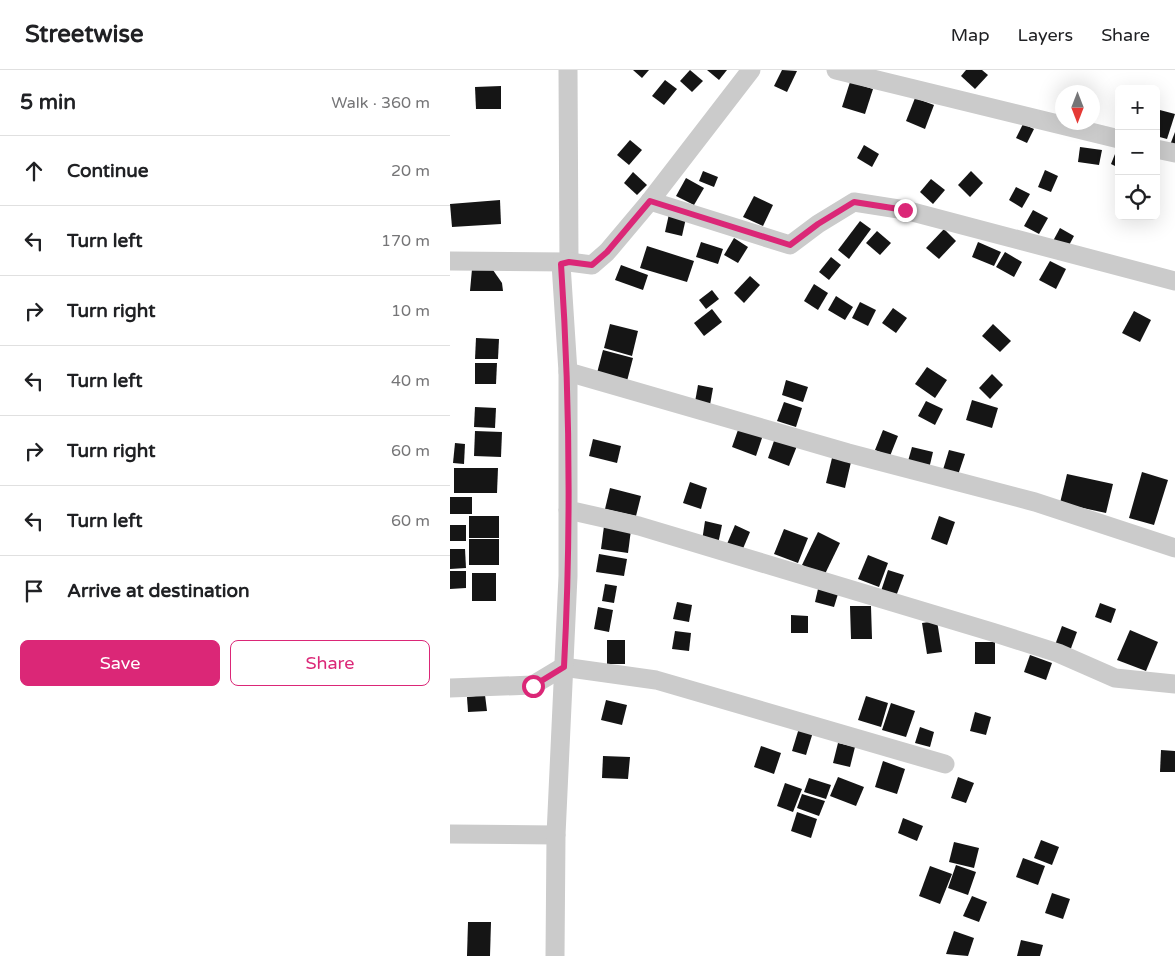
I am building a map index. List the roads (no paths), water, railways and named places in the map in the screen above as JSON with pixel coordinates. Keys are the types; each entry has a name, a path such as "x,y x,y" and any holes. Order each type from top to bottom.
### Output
{"street":[{"path":"555,956 556,835 568,576 568,372 565,263 568,70"},
{"path":"450,261 592,265 607,252 650,201 751,70"},
{"path":"836,70 1115,138"},
{"path":"1160,149 1175,153"},
{"path":"650,201 790,245 818,224 854,202 863,203 905,210 1175,281"},
{"path":"568,372 848,453 1035,502 1175,548"},
{"path":"568,510 639,526 992,632 1058,653 1115,678 1175,684"},
{"path":"450,688 533,686 564,667 656,680 945,764"},
{"path":"450,834 556,835"}]}
